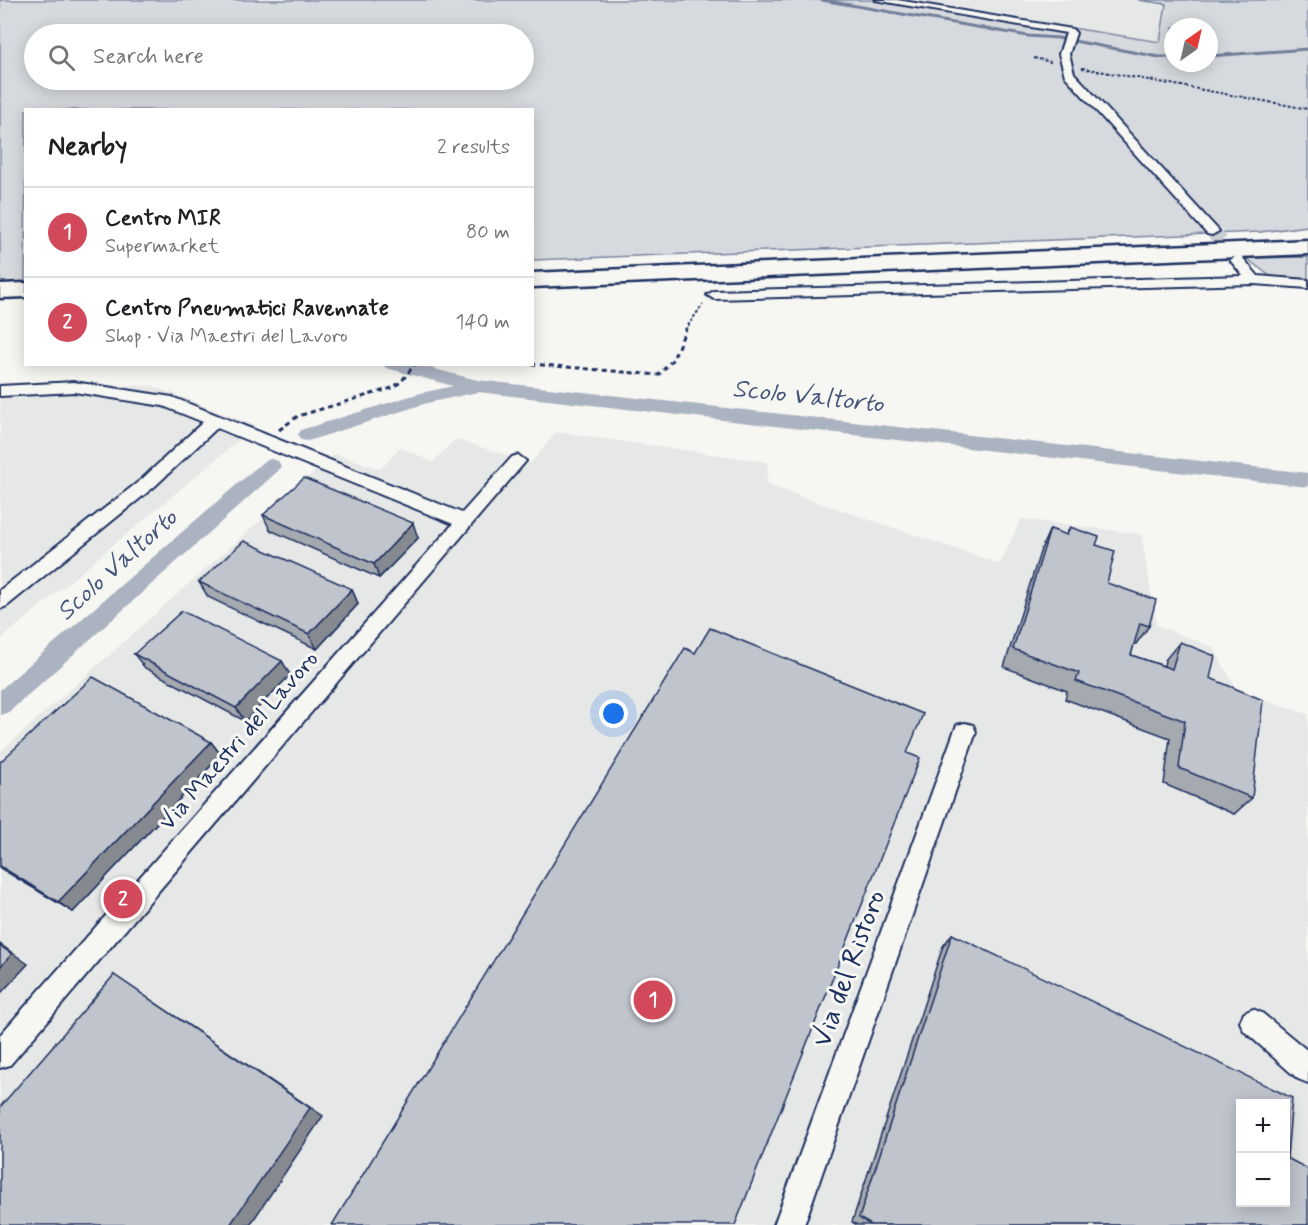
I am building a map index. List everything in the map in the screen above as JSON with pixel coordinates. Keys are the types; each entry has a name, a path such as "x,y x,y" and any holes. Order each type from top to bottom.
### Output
{"highway":[{"path":"1252,250 1308,231"},
{"path":"534,280 1252,250 1308,238"},
{"path":"534,268 1308,250"},
{"path":"0,291 24,290"},
{"path":"0,303 24,301"}],"street":[{"path":"880,0 1068,38 1064,47 1065,64 1069,74 1212,231"},
{"path":"1252,250 1254,280"},
{"path":"714,295 1254,280 1308,284"},
{"path":"0,391 74,387 166,400 465,521"},
{"path":"0,601 148,483 215,420"},
{"name":"Via Maestri del Lavoro","path":"0,1055 518,461"},
{"name":"Via del Ristoro","path":"789,1225 965,732"},
{"path":"1253,1022 1308,1069"}],"path":[{"path":"1034,58 1308,109"},
{"path":"534,364 659,375 673,361 696,310 714,295"},
{"path":"266,440 298,416 392,388 414,366"}],"shaded area":[{"path":"0,0 896,0 1160,42 1166,4 1138,0 1308,0 1308,226 1260,232 534,260 534,108 24,108 24,282 0,283"},
{"path":"896,0 1138,0 1166,4 1160,42"},
{"path":"1308,257 1308,279 1270,276 1246,258"},
{"path":"0,382 153,386 256,426 0,640"},
{"path":"556,432 768,462 767,485 1000,564 1021,519 1141,534 1157,626 1213,647 1237,690 1308,714 1308,1225 0,1225 0,752 335,454 381,469 400,447 433,462 455,439 531,463"}],"building":[{"path":"304,478 413,523 374,564 263,515"},
{"path":"1070,527 1099,537 1096,545 1115,551 1107,583 1156,600 1149,626 1140,623 1131,655 1172,669 1180,642 1215,656 1210,678 1263,700 1252,798 1179,768 1185,721 1076,681 1079,673 1013,649 1050,529 1067,535"},
{"path":"244,541 352,589 309,634 199,582"},
{"path":"182,611 282,661 236,708 134,654"},
{"path":"710,628 923,714 907,753 920,758 735,1225 332,1225 685,648 695,653"},
{"path":"93,677 211,742 58,902 0,866 0,762"},
{"path":"952,934 1292,1098 1290,1122 1290,1099 1236,1099 1236,1207 1290,1207 1290,1160 1308,1169 1308,1225 871,1225 859,1218"},
{"path":"0,946 12,954 0,967"},
{"path":"114,975 310,1108 230,1225 0,1225 0,1107"}],"waterway":[{"path":"822,0 1164,57"},
{"path":"1218,55 1308,49"},
{"path":"400,366 473,385"},
{"name":"Scolo Valtorto","path":"308,435 423,398 478,386 1308,480"},
{"name":"Scolo Valtorto","path":"0,705 271,466"}],"tunnel":[{"path":"1212,231 1237,260"}],"place":[{"name":"Centro Pneumatici Ravennate","path":"123,899"},
{"name":"Centro MIR","path":"653,1000"}]}
